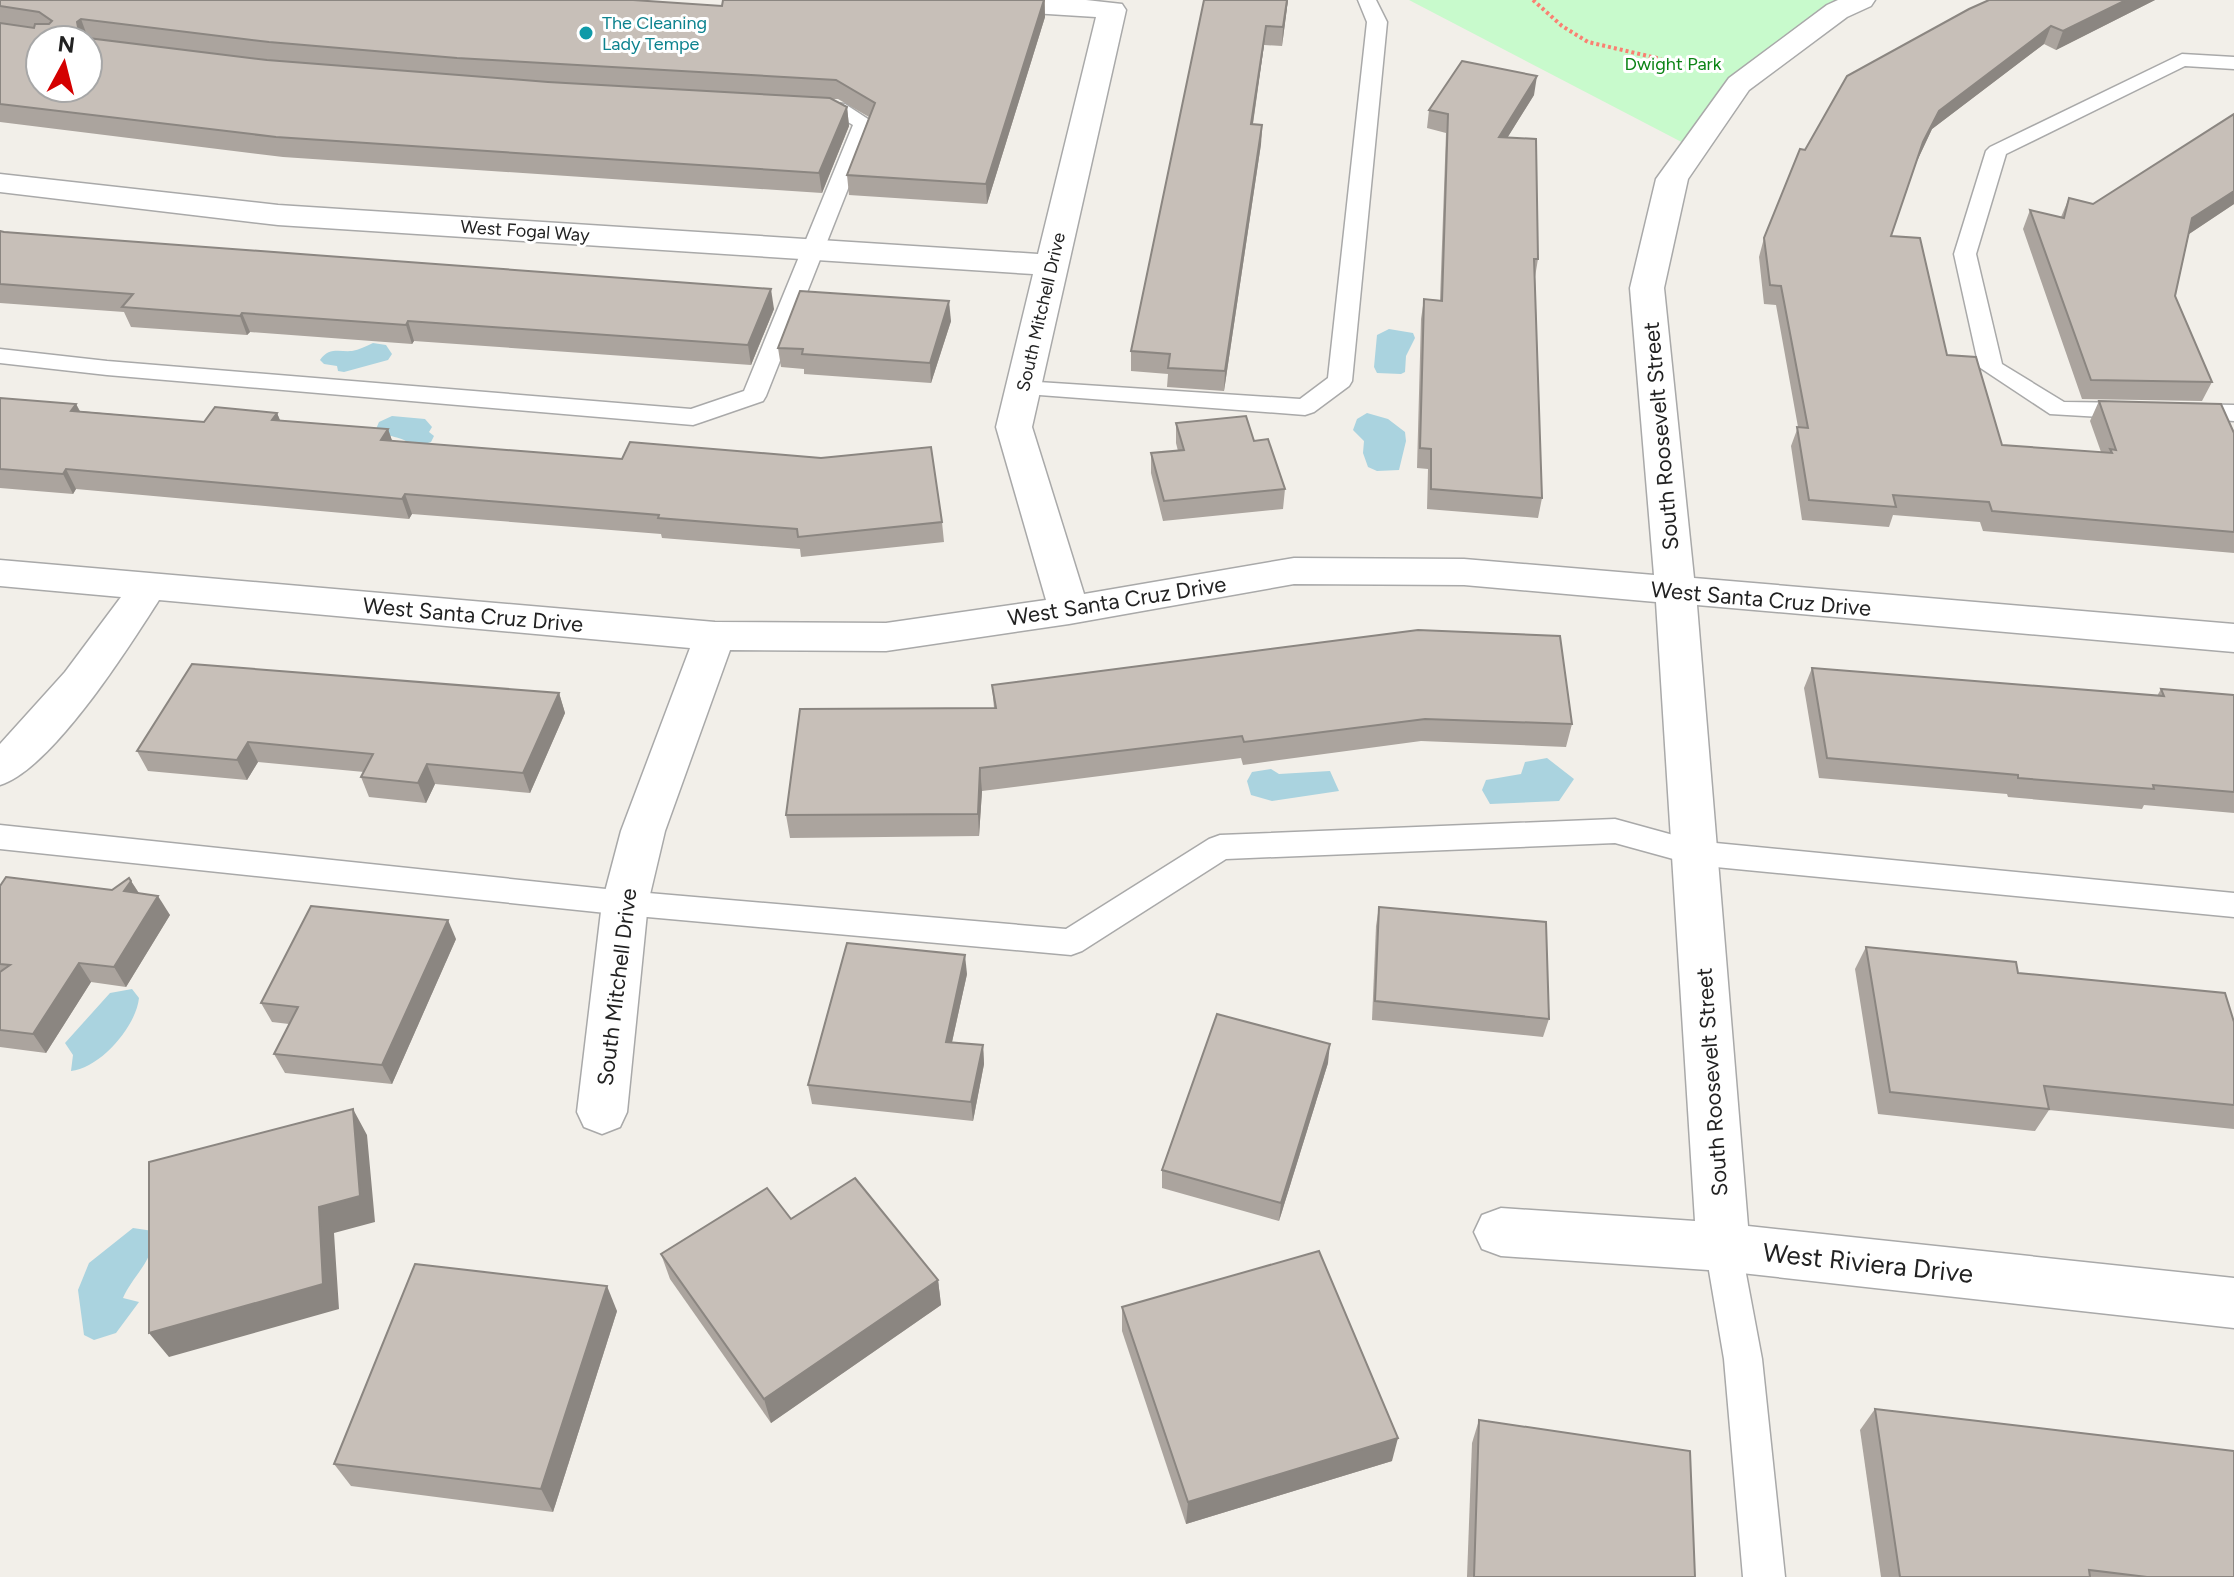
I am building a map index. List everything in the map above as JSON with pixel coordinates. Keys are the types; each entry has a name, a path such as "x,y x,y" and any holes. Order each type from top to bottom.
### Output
{"street":[{"name":"South Mitchell Drive","path":"952,0 1112,10 1014,427 1069,610"},
{"name":"South Roosevelt Street","path":"1723,1247 1676,592 1647,288 1672,179 1739,84 1837,11 1861,0"},
{"name":"West Fogal Way","path":"0,183 278,215 1051,265"},
{"name":"West Santa Cruz Drive","path":"0,573 715,636 886,637 1069,610 1294,571 1464,572 2234,638"},
{"path":"0,769 24,748 98,662 148,587"},
{"name":"South Mitchell Drive","path":"602,1112 625,903 643,831 715,636"},
{"name":"West Riviera Drive","path":"1501,1232 1723,1247 2234,1303"}],"lane":[{"path":"1023,388 1305,407 1340,381 1377,22 1367,0"},
{"path":"2234,63 2182,60 1997,151 1965,254 1991,367 2059,409 2234,413"},
{"path":"0,356 107,368 693,417 754,396 864,123 838,108 792,106"},
{"path":"0,837 625,903 1071,942 1220,847 1615,831 1695,853 2234,905"},
{"path":"1723,1247 1743,1359 1764,1577"}],"path":[{"path":"1533,0 1562,26 1588,42 1661,59"}],"green space":[{"name":"Dwight Park","path":"1409,0 1861,0 1739,84 1693,148"}],"water":[{"path":"1389,329 1413,333 1415,338 1406,356 1405,372 1401,374 1377,373 1374,367 1377,335"},
{"path":"373,343 386,345 392,354 388,360 344,372 320,360 331,352 355,350"},
{"path":"1367,413 1388,419 1405,432 1399,470 1377,471 1368,467 1363,453 1364,441 1353,430 1357,419"},
{"path":"392,416 425,419 432,427 429,432 434,436 431,442 414,447 376,429 379,422"},
{"path":"1547,758 1574,779 1559,801 1490,804 1482,790 1486,780 1521,774 1525,762"},
{"path":"1271,769 1279,774 1330,771 1339,791 1272,801 1251,795 1247,781 1252,772"},
{"path":"132,989 139,998 124,1033 93,1062 71,1071 73,1055 65,1043 110,993"},
{"path":"133,1228 153,1231 148,1258 123,1298 139,1302 116,1333 94,1340 84,1335 78,1290 89,1263"}],"building":[{"path":"0,0 633,0 722,6 723,0 1044,0 986,184 847,175 875,103 836,80 457,58 269,42 81,19 77,24 49,24 52,21 39,12 0,6"},
{"path":"1204,0 1287,0 1283,27 1266,26 1251,124 1262,125 1225,371 1168,368 1170,354 1131,351"},
{"path":"1989,0 2126,0 2063,31 2051,26 1939,111 1923,142 1891,236 1920,238 1947,355 1976,357 2002,445 2112,453 2110,449 2116,450 2099,401 2221,404 2234,433 2234,532 1992,511 1989,502 1893,495 1896,507 1809,500 1797,427 1808,428 1781,286 1770,285 1764,238 1800,149 1805,150 1847,76"},
{"path":"0,23 24,27 24,104 104,104 104,40 267,60 548,82 830,98 847,107 819,173 276,137 0,104"},
{"path":"1462,61 1537,76 1499,137 1536,139 1538,259 1534,259 1542,498 1431,489 1431,449 1420,448 1424,299 1442,301 1448,114 1429,110"},
{"path":"2234,114 2234,191 2192,218 2175,296 2212,382 2091,380 2030,210 2064,218 2069,198 2093,204"},
{"path":"0,231 771,289 748,345 408,321 406,325 242,313 240,316 122,307 133,294 0,284"},
{"path":"800,291 949,301 930,363 802,354 803,349 778,348"},
{"path":"0,398 76,404 71,411 204,422 215,407 277,413 272,420 388,429 381,440 622,459 630,442 821,458 931,447 942,522 798,537 797,529 658,518 659,515 405,494 402,499 66,469 63,474 0,469"},
{"path":"1246,416 1254,441 1268,439 1285,489 1164,501 1151,453 1184,450 1176,423"},
{"path":"1418,630 1560,636 1572,724 1425,719 1244,742 1242,736 980,768 978,814 786,815 800,709 996,708 992,685"},
{"path":"192,664 559,693 523,773 427,764 418,783 361,777 373,754 248,742 237,760 137,751"},
{"path":"1812,668 2164,696 2161,689 2234,695 2234,792 2018,778 2018,775 1827,758"},
{"path":"6,877 112,890 129,878 131,881 124,891 158,896 114,967 79,963 33,1034 0,1030 0,972 10,965 0,964 0,886"},
{"path":"311,906 448,920 382,1065 274,1054 298,1007 261,1003"},
{"path":"1379,907 1546,922 1549,1019 1375,1001"},
{"path":"847,943 965,955 946,1042 983,1045 971,1102 808,1085"},
{"path":"1866,947 2016,962 2018,973 2225,993 2234,1022 2234,1105 2044,1086 2049,1109 1890,1092"},
{"path":"1217,1014 1330,1044 1281,1203 1162,1170"},
{"path":"353,1109 360,1196 319,1207 323,1284 149,1333 149,1162"},
{"path":"855,1178 938,1280 764,1399 661,1254 767,1188 791,1219"},
{"path":"1319,1251 1398,1438 1188,1502 1122,1307"},
{"path":"415,1264 607,1286 541,1489 334,1464"},
{"path":"1875,1409 2234,1451 2234,1577 2147,1577 2089,1570 2090,1577 1900,1577"},
{"path":"1479,1420 1690,1451 1695,1577 1474,1577"}],"place":[{"name":"The Cleaning Lady Tempe","path":"586,33"}]}
